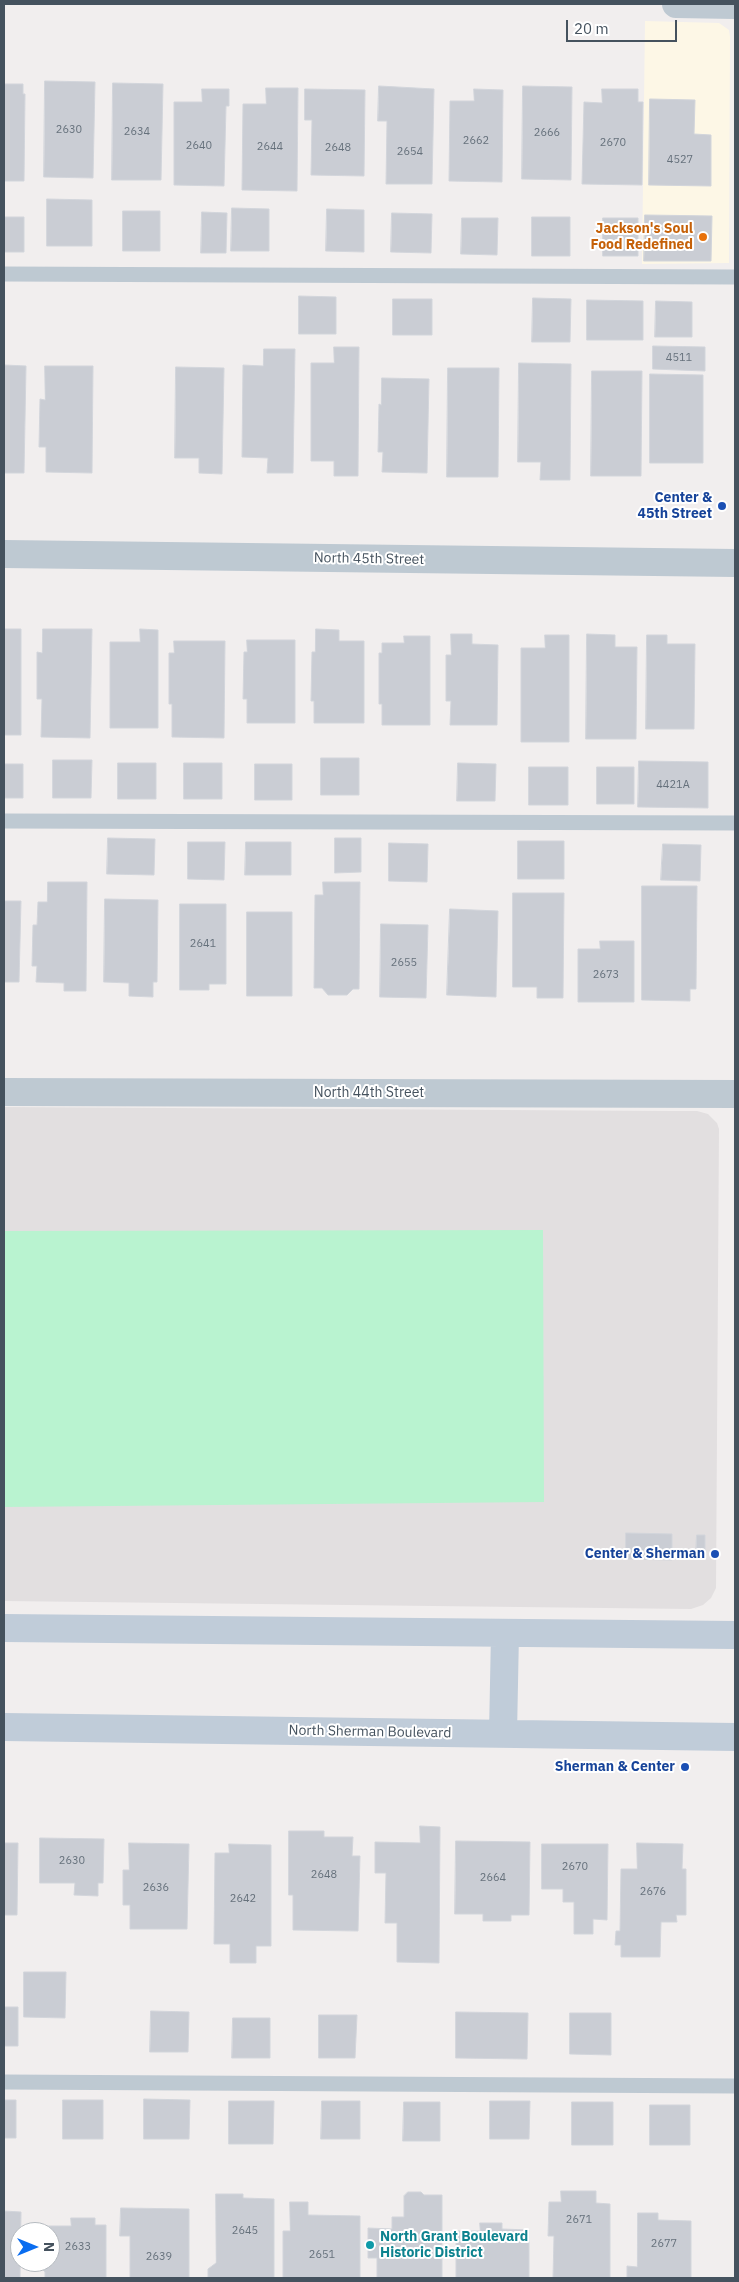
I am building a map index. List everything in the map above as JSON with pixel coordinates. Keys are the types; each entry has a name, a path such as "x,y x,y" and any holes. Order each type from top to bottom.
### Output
{"main road":[{"path":"4,1628 735,1635"},
{"path":"503,1734 504,1633"},
{"name":"North Sherman Boulevard","path":"4,1727 735,1736"}],"street":[{"path":"676,4 735,5"},
{"name":"North 45th Street","path":"4,554 735,564"},
{"name":"North 44th Street","path":"4,1092 735,1094"}],"lane":[{"path":"4,274 735,277"},
{"path":"4,821 735,823"},
{"path":"4,2082 735,2086"}],"shaded area":[{"path":"645,21 719,23 729,30 729,263 642,264"},
{"path":"4,1107 697,1111 708,1114 717,1123 719,1129 716,1588 711,1598 703,1605 691,1609 4,1601"}],"green space":[{"path":"543,1230 544,1502 4,1507 4,1231"}],"building":[{"path":"45,81 95,82 93,178 44,177"},
{"path":"113,83 163,84 161,180 112,180"},
{"path":"4,84 23,84 23,94 25,94 24,181 4,181"},
{"path":"379,86 434,89 432,184 386,184 387,121 378,121"},
{"path":"523,86 572,87 571,180 522,179"},
{"path":"266,88 298,88 297,191 242,190 243,104 266,104"},
{"path":"202,89 229,89 229,106 226,106 224,186 174,185 174,102 202,102"},
{"path":"305,89 365,90 364,176 311,175 312,120 305,120"},
{"path":"474,89 503,90 502,182 449,181 450,101 474,101"},
{"path":"602,89 638,89 638,102 643,102 642,185 582,184 584,102 602,103"},
{"path":"650,99 695,100 694,134 711,135 711,186 649,185"},
{"path":"47,199 92,200 92,246 47,246"},
{"path":"232,208 269,209 269,251 231,251"},
{"path":"327,209 364,210 364,252 326,251"},
{"path":"123,211 160,211 160,251 123,251"},
{"path":"202,212 227,213 226,253 201,253"},
{"path":"392,213 432,214 431,253 391,252"},
{"path":"645,215 712,216 711,261 644,261"},
{"path":"4,217 24,217 24,252 4,252"},
{"path":"532,217 570,217 570,256 532,256"},
{"path":"462,218 498,218 497,255 461,254"},
{"path":"603,218 638,218 638,256 603,256"},
{"path":"299,296 336,297 336,334 299,334"},
{"path":"533,298 571,299 570,342 532,342"},
{"path":"393,299 432,299 432,335 393,335"},
{"path":"587,300 643,301 643,340 587,340"},
{"path":"656,301 692,302 692,337 655,337"},
{"path":"653,346 705,347 705,371 653,369"},
{"path":"334,347 359,347 358,476 334,476 334,461 311,461 311,363 334,363"},
{"path":"264,349 295,349 293,473 267,473 268,458 242,457 243,365 263,366"},
{"path":"519,363 571,364 570,480 540,480 541,462 518,462"},
{"path":"4,365 26,366 24,473 4,473"},
{"path":"45,366 93,366 92,473 46,472 46,447 39,447 40,399 45,400"},
{"path":"176,367 224,368 222,474 199,473 199,458 175,458"},
{"path":"448,368 499,368 498,477 447,477"},
{"path":"592,371 642,371 641,476 591,476"},
{"path":"650,374 703,375 703,463 650,463"},
{"path":"382,378 429,379 427,473 382,472 383,452 378,452 379,404 381,405"},
{"path":"4,629 21,629 21,735 4,735"},
{"path":"43,629 92,629 90,738 41,737 42,699 37,699 37,652 42,653"},
{"path":"140,629 158,630 158,728 110,728 110,642 140,642"},
{"path":"316,629 339,630 339,641 364,641 364,723 314,723 314,701 311,701 312,652 315,652"},
{"path":"451,634 472,634 472,644 498,645 497,725 450,725 451,701 446,701 446,655 451,655"},
{"path":"587,634 615,635 615,647 637,647 636,739 586,739"},
{"path":"545,635 569,635 569,742 521,742 521,648 545,648"},
{"path":"647,635 667,635 667,644 695,644 694,729 646,729"},
{"path":"404,636 430,636 430,725 382,725 382,704 379,704 379,653 382,653 382,643 404,643"},
{"path":"247,640 295,640 295,723 247,723 247,699 243,699 244,652 247,652"},
{"path":"174,641 225,641 224,738 172,737 172,704 169,704 169,653 174,653"},
{"path":"321,758 359,758 359,795 321,795"},
{"path":"53,760 92,760 91,798 53,798"},
{"path":"639,761 708,762 708,808 638,807"},
{"path":"118,763 156,763 156,799 118,799"},
{"path":"184,763 222,763 222,799 184,799"},
{"path":"458,763 496,764 495,801 457,801"},
{"path":"4,764 23,764 23,798 4,798"},
{"path":"255,764 292,764 292,800 255,800"},
{"path":"529,767 568,767 568,805 529,805"},
{"path":"597,767 634,767 634,804 597,804"},
{"path":"108,838 155,839 154,875 107,874"},
{"path":"335,838 361,838 361,872 335,873"},
{"path":"518,841 564,841 564,879 518,879"},
{"path":"188,842 225,842 224,880 188,879"},
{"path":"246,842 291,842 291,875 245,875"},
{"path":"389,843 428,844 427,882 389,881"},
{"path":"663,844 701,845 700,881 661,880"},
{"path":"48,882 87,882 86,991 64,991 64,983 36,982 37,966 32,966 33,925 37,925 38,902 47,902"},
{"path":"323,882 360,882 359,989 353,989 347,995 328,995 322,988 314,988 315,895 323,895"},
{"path":"642,886 697,886 696,989 690,989 690,1001 642,1000"},
{"path":"513,893 564,893 563,998 537,998 537,987 513,987"},
{"path":"105,899 158,900 157,982 153,982 153,997 129,996 129,983 104,982"},
{"path":"4,901 21,901 19,982 4,982"},
{"path":"180,904 226,904 226,984 209,984 209,990 180,990"},
{"path":"450,909 498,911 496,997 447,995"},
{"path":"247,912 292,912 292,996 247,996"},
{"path":"381,924 428,925 426,998 380,997"},
{"path":"600,941 634,941 634,1002 578,1002 578,949 600,949"},
{"path":"626,1533 672,1534 672,1560 626,1559"},
{"path":"697,1535 705,1535 705,1553 696,1553"},
{"path":"420,1826 440,1827 439,1963 397,1962 397,1923 385,1923 386,1873 375,1873 375,1842 420,1843"},
{"path":"289,1831 324,1831 324,1837 353,1837 352,1856 360,1856 358,1931 293,1930 293,1895 289,1895"},
{"path":"40,1838 104,1839 103,1883 98,1883 98,1896 74,1895 75,1883 40,1883"},
{"path":"456,1841 530,1842 529,1915 511,1915 511,1921 483,1921 483,1914 455,1914"},
{"path":"4,1843 18,1843 17,1915 4,1915"},
{"path":"129,1843 189,1844 187,1929 130,1929 130,1905 123,1905 123,1870 129,1870"},
{"path":"637,1843 683,1844 682,1869 686,1869 686,1915 676,1915 677,1922 661,1922 660,1957 621,1957 621,1945 615,1945 616,1931 620,1931 621,1869 637,1869"},
{"path":"229,1844 271,1845 271,1946 256,1946 256,1963 230,1963 230,1944 214,1944 215,1853 229,1853"},
{"path":"542,1844 608,1844 607,1920 593,1919 593,1934 574,1934 574,1902 563,1902 563,1889 542,1889"},
{"path":"24,1972 66,1972 65,2018 24,2017"},
{"path":"4,2007 18,2007 18,2046 4,2046"},
{"path":"151,2011 189,2012 188,2052 150,2052"},
{"path":"456,2012 528,2013 527,2059 456,2058"},
{"path":"570,2013 611,2013 611,2055 570,2054"},
{"path":"319,2015 357,2015 355,2058 319,2058"},
{"path":"233,2018 270,2018 270,2058 232,2058"},
{"path":"144,2099 190,2100 189,2139 144,2139"},
{"path":"4,2100 16,2100 16,2138 4,2138"},
{"path":"63,2100 103,2100 103,2139 63,2139"},
{"path":"229,2101 274,2101 273,2144 229,2144"},
{"path":"322,2101 360,2101 360,2139 321,2139"},
{"path":"490,2101 530,2101 529,2139 490,2139"},
{"path":"404,2102 440,2102 440,2141 403,2141"},
{"path":"572,2102 613,2102 613,2145 572,2145"},
{"path":"650,2105 690,2105 690,2145 650,2145"},
{"path":"561,2191 596,2191 596,2203 610,2204 610,2278 553,2278 554,2236 548,2236 549,2202 561,2202"},
{"path":"408,2192 421,2192 424,2195 442,2195 442,2278 377,2278 377,2258 368,2258 368,2228 392,2229 392,2217 404,2217 404,2196"},
{"path":"216,2194 243,2194 243,2198 274,2199 274,2278 208,2278 208,2269 216,2263"},
{"path":"290,2202 308,2202 308,2215 360,2216 360,2278 283,2278 283,2231 290,2231"},
{"path":"121,2208 189,2209 189,2278 130,2278 130,2236 120,2236"},
{"path":"4,2211 21,2212 21,2222 10,2222 10,2272 20,2272 20,2278 4,2278"},
{"path":"638,2213 658,2213 658,2220 691,2221 691,2278 627,2278 627,2266 637,2267"},
{"path":"71,2218 95,2218 95,2225 106,2225 106,2278 45,2278 45,2272 60,2272 60,2226 71,2226"},
{"path":"480,2223 502,2223 502,2229 529,2230 529,2278 456,2278 456,2231 480,2231"}],"place":[{"name":"Jackson's Soul Food Redefined","path":"703,237"},
{"name":"Center & 45th Street","path":"722,506"},
{"name":"Center & Sherman","path":"715,1554"},
{"name":"Sherman & Center","path":"685,1767"},
{"name":"North Grant Boulevard Historic District","path":"370,2245"}]}
